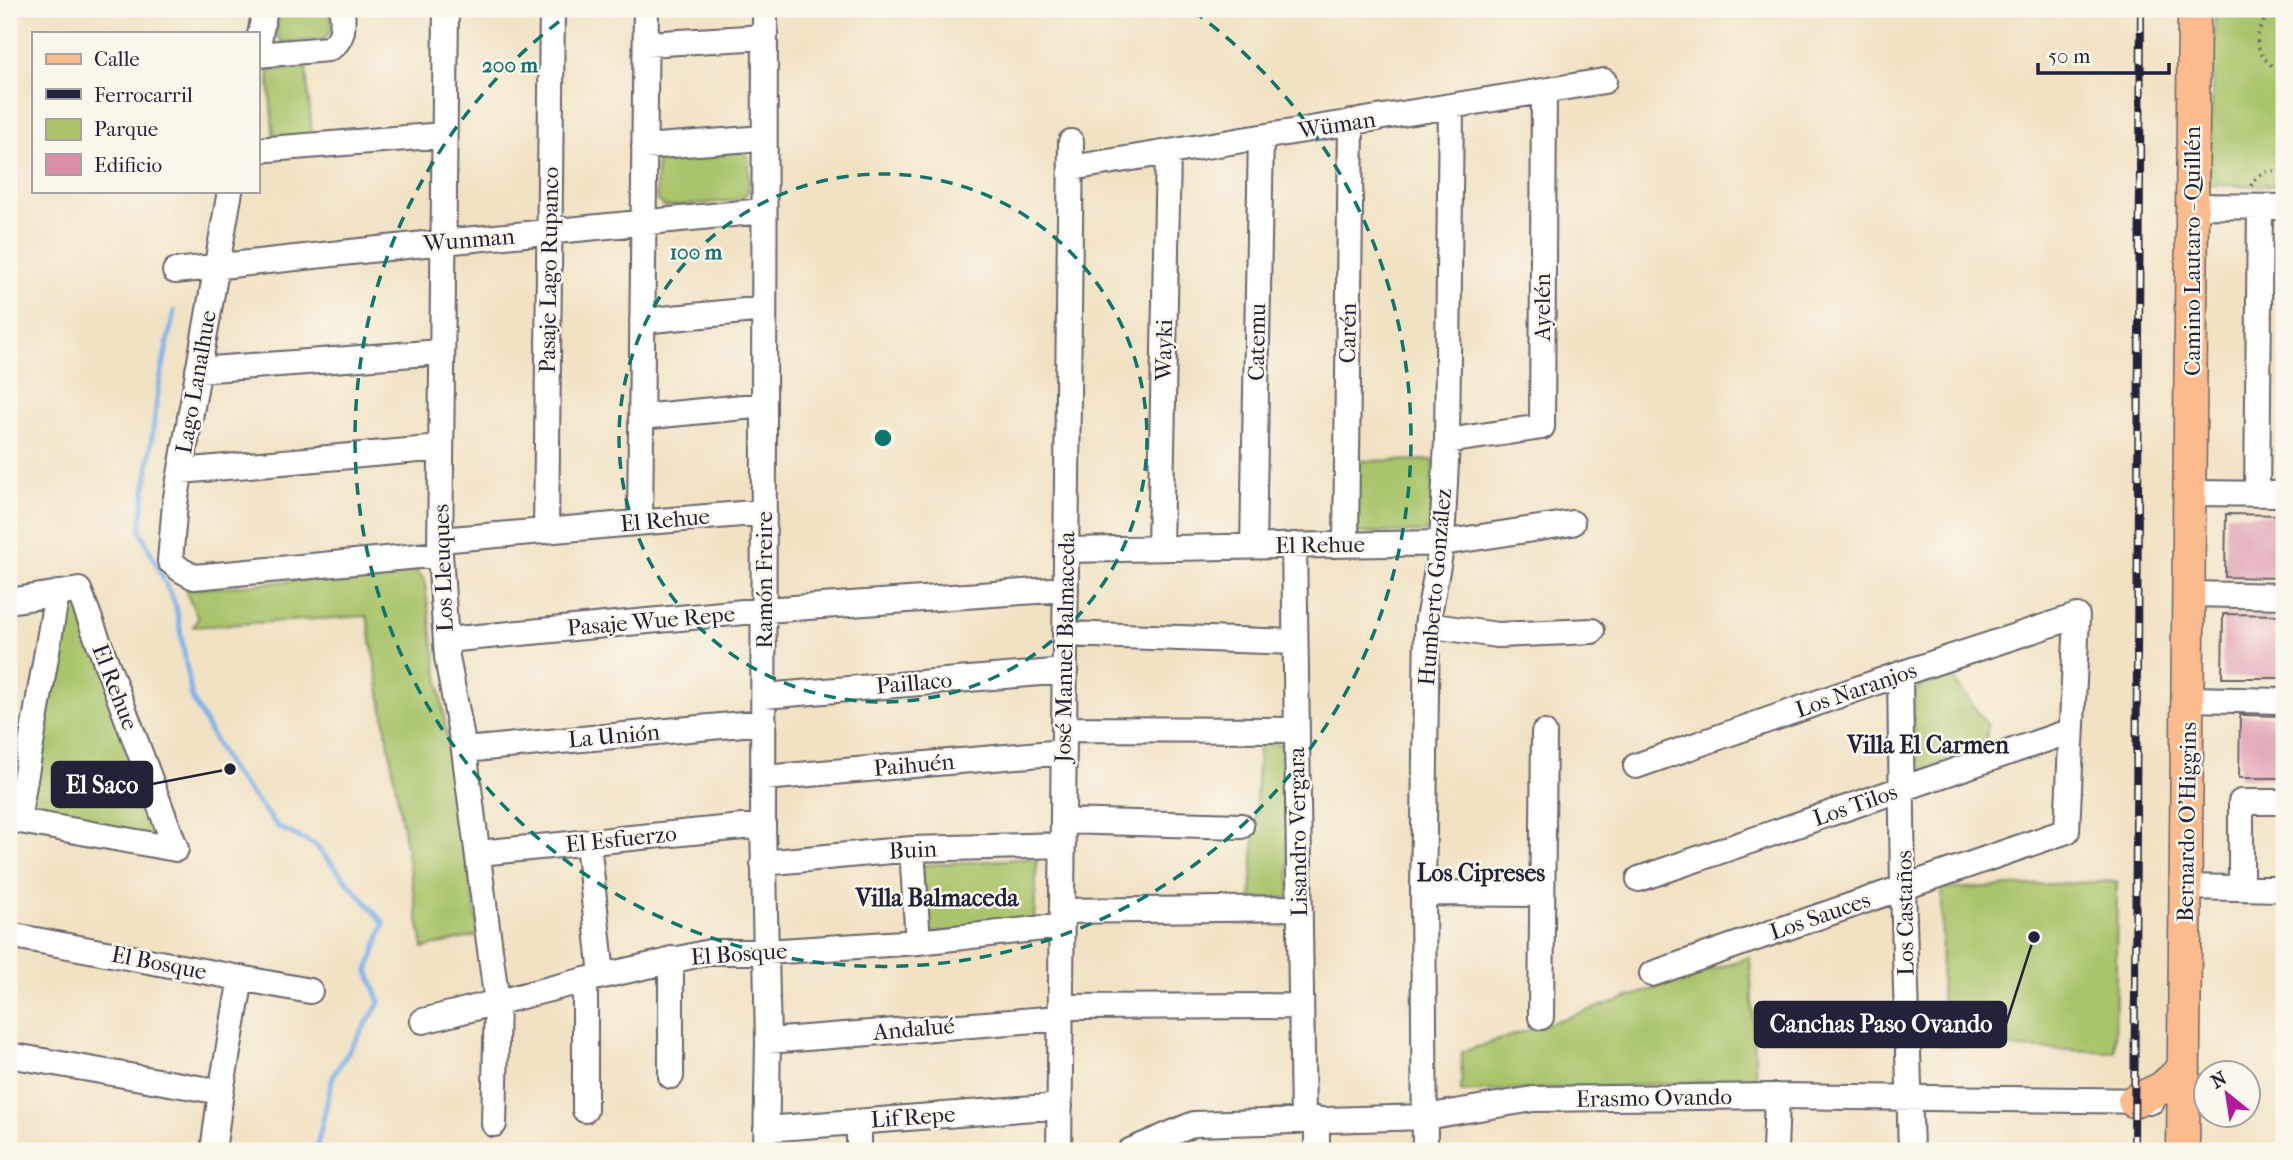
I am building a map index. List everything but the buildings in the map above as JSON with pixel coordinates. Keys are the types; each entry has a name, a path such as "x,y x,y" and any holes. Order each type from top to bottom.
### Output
{"main road":[{"name":"Camino Lautaro - Quillén","path":"2190,493 2194,9"},
{"name":"Bernardo O'Higgins","path":"2184,1143 2190,493"},
{"path":"2134,1101 2162,1088 2184,1068"},
{"path":"2134,1101 2164,1115 2184,1143"}],"street":[{"path":"259,42 265,9"},
{"path":"259,53 328,48 335,45 341,39 343,31 342,9"},
{"name":"Los Lleuques","path":"446,9 440,547 446,640 479,853 497,1003 494,1124"},
{"name":"Pasaje Lago Rupanco","path":"546,531 552,9"},
{"path":"640,521 646,9"},
{"name":"Ramón Freire","path":"765,9 763,863 768,1041 766,1140"},
{"path":"646,44 764,37"},
{"name":"Wüman","path":"1071,168 1604,81"},
{"name":"Ayelén","path":"1447,441 1542,427 1544,91"},
{"name":"Humberto González","path":"1425,1151 1423,893 1427,625 1442,543 1447,441 1451,106"},
{"name":"Carén","path":"1346,544 1351,122"},
{"path":"259,150 444,135"},
{"name":"Catemu","path":"1253,546 1261,137"},
{"path":"644,147 764,138"},
{"name":"José Manuel Balmaceda","path":"1059,1151 1072,142"},
{"name":"Wayki","path":"1160,548 1168,152"},
{"name":"Lago Lanalhue","path":"181,570 170,559 181,471 230,192"},
{"path":"2193,206 2264,203 2257,494"},
{"name":"Wunman","path":"175,271 764,211"},
{"path":"642,320 764,309"},
{"path":"198,370 441,352"},
{"path":"641,417 764,405"},
{"path":"181,471 441,448"},
{"path":"2190,493 2284,494"},
{"name":"El Rehue","path":"181,570 194,577 205,576 546,531 764,512"},
{"name":"El Rehue","path":"1066,551 1442,543 1572,523"},
{"name":"Lisandro Vergara","path":"1294,545 1301,1006 1310,1119 1317,1151"},
{"name":"Pasaje Wue Repe","path":"446,640 765,610 1066,589"},
{"name":"El Rehue","path":"9,601 79,590 176,849 13,819"},
{"path":"13,819 57,593"},
{"path":"2189,594 2284,596"},
{"name":"Los Naranjos","path":"1636,766 2077,616 2071,731"},
{"path":"1427,625 1497,635 1592,631"},
{"path":"1065,634 1295,642"},
{"name":"Paillaco","path":"764,696 1065,671"},
{"name":"Los Castaños","path":"1900,674 1911,1151"},
{"path":"2188,699 2284,701"},
{"name":"La Unión","path":"464,750 764,722"},
{"name":"Paihuén","path":"764,778 1064,741 1296,730"},
{"name":"Los Tilos","path":"1639,880 2071,731"},
{"name":"Los Sauces","path":"1652,974 2067,831 2071,731"},
{"path":"1541,1017 1544,733"},
{"path":"2241,888 2241,802 2284,802"},
{"name":"El Esfuerzo","path":"479,853 763,825"},
{"name":"Buin","path":"763,863 1063,833 1241,827"},
{"path":"584,1110 593,978 588,842"},
{"path":"912,849 918,942"},
{"path":"2186,887 2284,889"},
{"path":"1423,893 1541,894"},
{"name":"El Bosque","path":"423,1021 710,952 766,952 918,942 1062,918 1299,908"},
{"name":"El Bosque","path":"9,934 310,991"},
{"path":"671,960 671,1076"},
{"path":"214,1151 220,1092 241,978"},
{"name":"Andalué","path":"768,1041 1060,1012 1301,1006"},
{"path":"9,1055 220,1092"},
{"path":"1775,1151 1777,1096"},
{"name":"Erasmo Ovando","path":"1130,1151 1194,1124 1425,1116 1533,1100 1777,1096 2184,1101"},
{"name":"Lif Repe","path":"766,1140 859,1122 1060,1106"},
{"path":"859,1122 859,1151"}],"path":[{"path":"2272,9 2257,36 2260,51 2268,64 2284,75"},
{"path":"2284,9 2284,23"},
{"path":"2264,203 2253,181 2264,172 2284,172"}],"green space":[{"path":"279,9 331,9 331,31 323,40 282,42 276,34"},
{"path":"2215,9 2284,9 2284,186 2209,185"},
{"path":"306,67 312,136 274,140 268,70"},
{"path":"741,148 749,159 749,190 741,200 665,207 656,199 657,159 665,152"},
{"path":"1434,460 1430,532 1357,533 1355,461"},
{"path":"415,570 424,579 479,935 423,948 367,616 193,627 198,618 185,590"},
{"path":"76,596 172,846 21,818 60,598"},
{"path":"1952,677 1988,726 1985,749 1921,772 1914,763 1914,693 1920,686"},
{"path":"1259,744 1284,744 1290,898 1251,899"},
{"path":"1037,858 1034,923 926,934 921,865"},
{"path":"2117,881 2115,1052 1941,1045 1942,889"},
{"path":"1750,957 1756,1080 1461,1092 1462,1052"}],"waterway":[{"path":"174,311 158,391 140,530 176,606 192,698 230,769 278,827 315,845 384,923 368,971 380,1002 333,1076 316,1151"}],"railway":[{"path":"2134,1151 2141,9"}],"place":[{"name":"El Saco","path":"230,769"},
{"name":"Canchas Paso Ovando","path":"2034,937"}],"district":[{"name":"Villa El Carmen","path":"1928,745"},
{"name":"Los Cipreses","path":"1481,873"},
{"name":"Villa Balmaceda","path":"937,898"}]}
